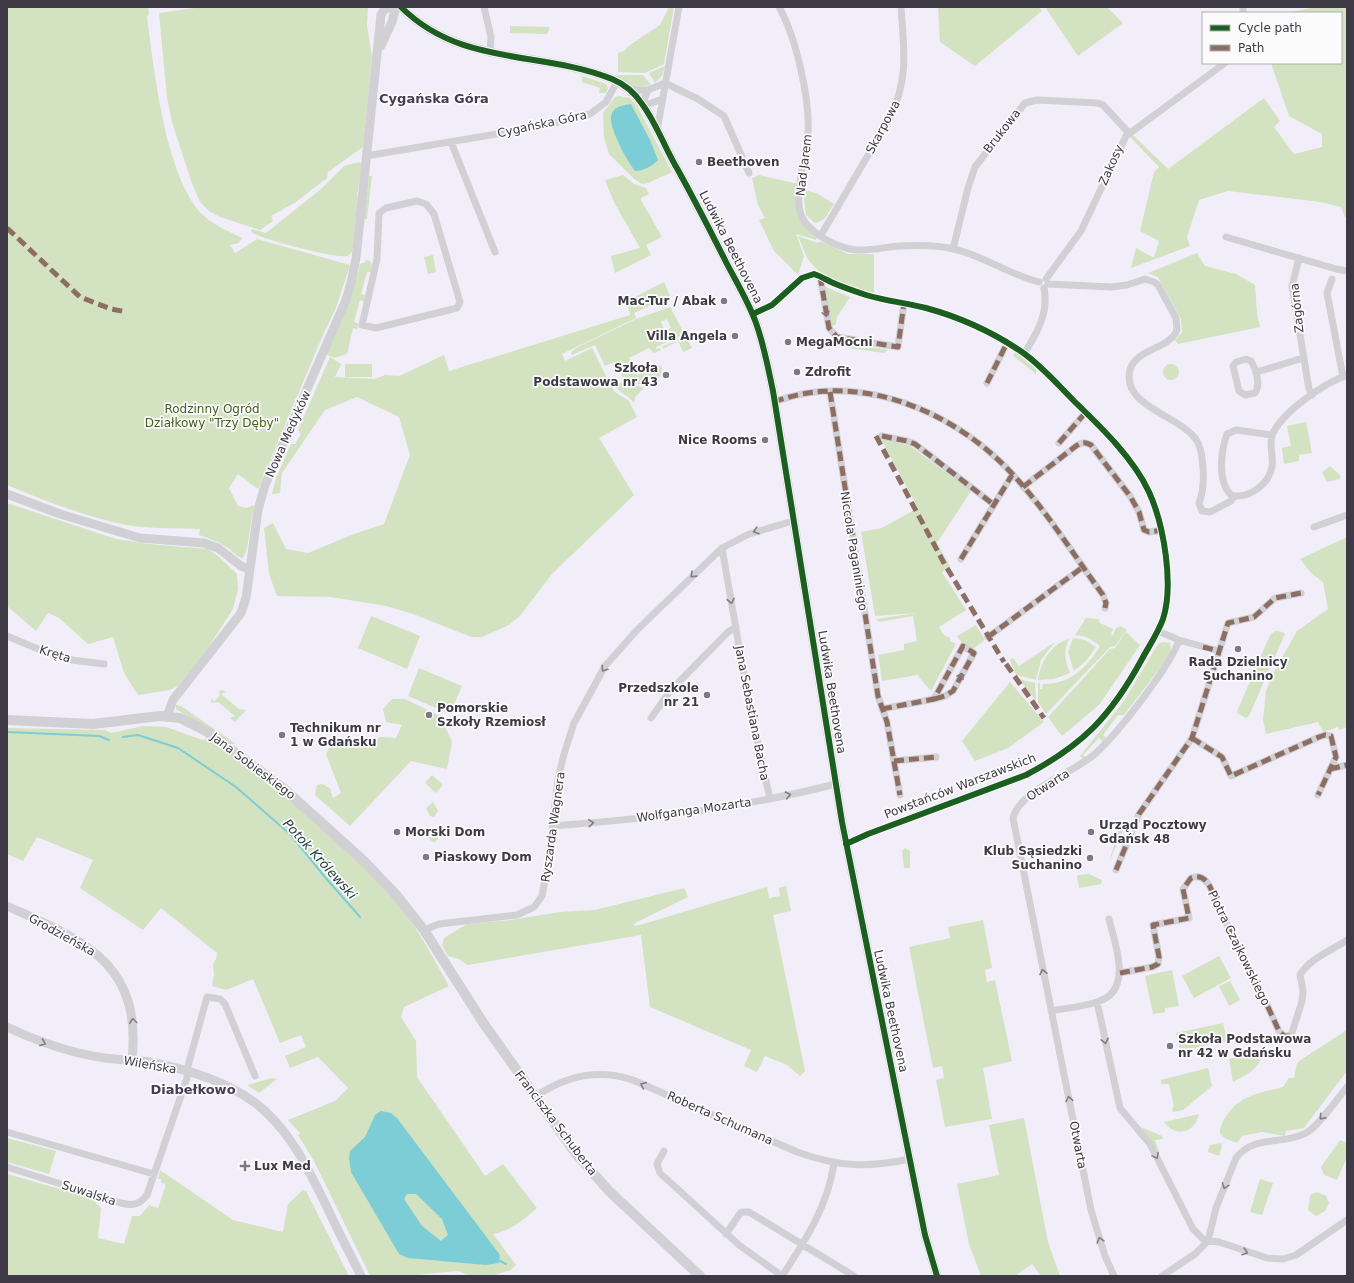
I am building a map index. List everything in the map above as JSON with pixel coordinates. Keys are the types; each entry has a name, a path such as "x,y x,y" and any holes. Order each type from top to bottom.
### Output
{"main road":[{"name":"Jana Sobieskiego","path":"7,720 93,724 167,716 180,718 200,727 235,751 295,798 365,862 398,897 424,930 437,950"},
{"name":"Franciszka Schuberta","path":"437,950 484,1024 577,1156 599,1181 700,1276"}],"street":[{"path":"366,156 379,51 381,15 384,10 390,7"},
{"path":"379,51 392,22 396,7"},
{"path":"401,7 417,22 438,36 466,47 490,53 577,69 617,82 629,90 642,104 657,131"},
{"path":"484,7 491,37 490,53"},
{"path":"657,131 679,7"},
{"name":"Nad Jarem","path":"779,7 796,53 807,98 808,133 799,196 801,212 805,222 821,235 838,245 851,249 912,246 953,249 1044,284 1111,287 1127,285 1145,278 1158,285 1176,318 1178,330 1170,339 1138,358 1130,370 1130,385 1137,398 1184,426 1196,440 1202,452 1204,491 1199,503 1202,510 1210,512 1231,501 1234,496"},
{"name":"Skarpowa","path":"821,235 885,128 898,102 904,72 901,7"},
{"name":"Zakosy","path":"1044,284 1081,231 1123,139 1223,64"},
{"name":"Cygańska Góra","path":"366,156 451,142 580,117 596,111 606,102 617,82"},
{"path":"629,90 648,90 665,83 698,99 724,116 749,173"},
{"path":"642,104 648,90"},
{"path":"642,104 649,104 662,99"},
{"name":"Brukowa","path":"953,249 968,188 976,167 1025,103 1037,100 1098,103 1103,105 1129,133"},
{"name":"Ludwika Beethovena","path":"657,131 678,172 692,193 753,314 763,345 774,402 846,844 928,1247 937,1276"},
{"path":"451,142 495,252"},
{"name":"Nowa Medyków","path":"167,716 171,703 241,613 246,598 258,510 265,485 343,307 352,279 356,258 366,156"},
{"path":"417,201 426,204 434,214 460,302 459,306 457,308 376,328 362,325 377,259 379,213 386,208 417,201"},
{"path":"1226,237 1347,271"},
{"name":"Zagórna","path":"1298,258 1292,286 1303,358 1312,395"},
{"path":"753,314 772,305 805,276 814,274 820,276 829,328 837,337 898,347 904,303"},
{"name":"Powstańców Warszawskich","path":"820,276 862,294 904,303 946,315 1007,343 1024,354 1086,412 1118,448 1145,483 1157,512 1162,530 1167,592 1163,618 1158,631 1122,693 1102,720 1078,744 1049,763 1026,775 868,834 846,844"},
{"path":"1272,435 1236,430 1227,434 1222,456 1223,478 1226,490 1234,496 1242,496 1255,490 1268,478 1272,468 1272,435 1287,415 1312,395 1345,376 1327,293 1332,279"},
{"path":"1024,354 1035,336 1042,320 1046,304 1044,284"},
{"path":"987,383 1007,343"},
{"path":"1257,372 1303,358"},
{"path":"1249,360 1257,372 1256,392 1245,395 1241,394 1234,364 1238,361 1249,360"},
{"path":"774,402 784,398 830,392 852,392 879,395 904,402 952,424 994,456 1022,487 1103,595 1106,603 1105,608"},
{"name":"Niccola Paganiniego","path":"830,392 878,696 887,722 900,795"},
{"path":"1059,443 1086,412"},
{"path":"882,436 915,444 994,504"},
{"path":"1022,487 1080,443 1087,443 1091,445 1130,496 1139,512 1144,530 1149,532 1162,530"},
{"path":"961,559 1012,475"},
{"path":"7,494 60,514 140,538 204,543 218,548 240,566 249,569"},
{"path":"1314,527 1347,515"},
{"name":"Ryszarda Wagnera","path":"424,930 438,924 517,915 534,907 542,896 545,885 558,779 566,747 574,723 602,672 638,629 722,548 749,534 793,521"},
{"name":"Jana Sebastiana Bacha","path":"722,548 749,704 770,799"},
{"path":"988,637 1083,568"},
{"path":"1116,870 1139,814 1192,738 1228,623 1254,617 1275,598 1301,592"},
{"name":"Jana Sebastiana Bacha","path":"651,718 670,691 728,632 736,627"},
{"path":"1158,631 1179,640 1219,651"},
{"name":"Kręta","path":"7,636 50,654 72,660 104,664"},
{"name":"Otwarta","path":"1114,1276 1105,1256 1091,1210 1013,818 1017,807 1030,794 1064,775 1095,754 1153,683 1171,657 1179,640"},
{"path":"882,709 934,699 945,696 953,691 974,653 963,646 934,699"},
{"path":"1192,738 1222,757 1231,776 1328,735 1331,736 1336,757 1318,795"},
{"path":"894,761 936,757"},
{"path":"1330,769 1347,765"},
{"name":"Wolfganga Mozarta","path":"552,826 657,817 770,799 836,784"},
{"name":"Piotra Czajkowskiego","path":"1120,973 1152,967 1158,964 1159,957 1153,925 1189,918 1183,889 1191,878 1201,877 1207,882 1211,889 1233,941 1279,1031 1284,1036 1291,1036 1302,1001 1303,991 1300,975 1304,968 1310,962 1347,940"},
{"name":"Grodzieńska","path":"7,906 90,948 111,969 125,990 132,1015 134,1040 132,1060"},
{"path":"1051,1011 1097,1002 1114,991 1118,985 1120,973 1118,958 1109,919"},
{"name":"Suwalska","path":"7,1167 129,1205 142,1201 147,1195 187,1078 187,1072 207,997 220,999 225,1004 255,1076"},
{"path":"1097,1002 1120,1108 1150,1144 1197,1234 1208,1241 1219,1242 1267,1258 1283,1259 1296,1255 1347,1220"},
{"name":"Wileńska","path":"7,1027 48,1045 70,1052 148,1062 187,1072 224,1085 255,1103 279,1126 303,1160 361,1276"},
{"name":"Roberta Schumana","path":"535,1097 559,1083 580,1076 596,1074 619,1076 807,1156 834,1164 868,1166 910,1160"},
{"path":"1162,1276 1195,1254 1208,1241 1216,1208 1236,1158 1241,1152 1254,1143 1297,1137 1309,1132 1347,1087"},
{"path":"7,1132 154,1174"},
{"path":"664,1151 657,1164 660,1173 726,1234 782,1276 814,1225 830,1188 834,1164"},
{"path":"726,1234 738,1216 745,1211 749,1212 854,1276"}],"green space":[{"name":"Rodzinny Ogród Działkowy \"Trzy Dęby\"","path":"7,7 148,7 149,14 147,17 153,64 163,120 170,148 178,173 189,196 201,213 215,224 242,238 239,243 230,245 235,253 257,239 350,265 336,308 323,335 258,489 238,474 229,488 238,506 246,508 254,505 247,549 243,558 221,544 199,535 200,529 150,528 118,523 69,509 7,485"},
{"path":"202,7 368,7 367,25 372,57 363,147 328,172 327,178 296,202 271,216 273,221 260,230 220,217 209,211 200,202 191,181 172,122 167,98 159,13"},
{"path":"669,7 674,7 664,64 645,73 618,72 618,53 626,50 627,47 660,25"},
{"path":"938,7 1039,7 1042,11 975,66 940,42"},
{"path":"1045,7 1107,7 1123,23 1078,56"},
{"path":"1316,7 1347,7 1347,217 1345,217 1341,207 1321,202 1228,191 1199,200 1187,237 1190,246 1131,268 1136,248 1154,258 1159,241 1140,231 1154,172 1159,167 1130,137 1133,135 1168,169 1264,98 1280,121 1274,127 1294,154 1322,147 1322,134 1289,116 1271,64 1342,64 1342,12 1291,12"},
{"path":"510,26 550,27 547,34 510,33"},
{"path":"665,66 662,76 655,83 649,73"},
{"path":"618,75 643,75 651,85 634,87 617,77"},
{"path":"582,76 606,84 608,88 606,93 599,93 600,88 582,82"},
{"path":"619,96 630,98 637,106 672,172 648,183 642,184 633,178 609,154 604,138 603,113 615,97"},
{"path":"359,162 362,164 357,195 353,247 352,252 348,256 299,248 268,239 251,232 252,229 266,233 321,189 344,166"},
{"path":"623,175 634,184 646,188 649,194 641,198 641,200 662,237 646,245 651,255 615,273 611,256 640,248 614,202 605,180"},
{"path":"759,175 798,184 796,200 817,237 816,240 796,234 804,256 798,275 774,251 759,220 765,218 758,205 752,178"},
{"path":"369,176 372,176 367,219 364,219"},
{"path":"803,190 816,193 834,204 825,218 819,222 815,223 806,215"},
{"path":"798,236 818,243 820,241 848,254 874,254 874,294 831,279 816,269 805,253"},
{"path":"1197,253 1205,266 1236,274 1255,285 1257,314 1260,327 1178,344 1175,340 1182,332 1181,319 1158,277 1148,273"},
{"path":"433,255 436,272 428,274 424,257"},
{"path":"366,260 370,261 372,265 371,272 367,272 361,294 365,295 364,301 360,300 354,322 359,324 357,329 353,328 347,354 334,358 325,354 357,278 360,264"},
{"path":"664,282 670,296 634,313 636,318 562,354 565,361 592,348 615,392 629,401 637,417 599,438 634,495 552,574 519,617 507,626 482,637 471,637 413,614 386,606 331,597 277,596 269,574 264,528 273,523 286,549 308,553 354,534 384,524 410,455 399,417 357,397 325,410 282,473 280,493 272,494 276,478 291,444 295,444 301,434 298,430 330,357 341,364 335,377 375,379 385,375 399,376 444,355 449,371 630,315 627,301"},
{"path":"823,286 850,297 837,317 836,324 832,327"},
{"path":"670,307 692,348 683,352 678,341 663,349 662,347 683,337 680,332 680,336 671,340 666,330 671,328 667,319 661,322 669,341 656,347 657,349 660,348 661,350 654,353 649,348 629,358 637,375 660,365 662,369 660,377 645,386 624,380 615,362 605,366 595,345 572,355 571,352 578,347 636,319"},
{"path":"845,343 888,350 884,353 848,348"},
{"path":"1015,352 1036,369 1036,374 1013,356"},
{"path":"345,364 372,364 372,377 345,377"},
{"path":"1168,364 1174,364 1179,369 1177,378 1174,380 1168,380 1163,375 1163,369"},
{"path":"624,381 644,388 635,397 634,403 615,386"},
{"path":"1306,422 1312,453 1299,455 1299,461 1284,464 1282,448 1291,446 1287,426"},
{"path":"883,439 910,446 971,491 937,543 950,566 942,572 966,610 939,627 944,635 950,638 950,641 956,644 931,691 917,675 882,681 878,655 904,650 904,644 917,641 913,616 879,622 876,619 917,613 875,616 861,532 882,528 918,508 882,441"},
{"path":"1330,466 1341,476 1339,479 1327,482 1322,472"},
{"path":"7,503 116,539 149,544 208,549 218,556 237,574 238,589 233,609 206,651 178,686 170,690 138,695 124,673 113,637 88,644 59,618 48,613 36,631 7,606"},
{"path":"1347,537 1347,727 1339,730 1338,727 1323,732 1318,722 1266,734 1263,720 1266,691 1273,674 1297,631 1328,609 1323,582 1311,573 1300,559"},
{"path":"371,616 420,636 407,669 358,648"},
{"path":"1086,618 1098,619 1100,623 1113,629 1111,634 1113,636 1115,629 1120,626 1127,630 1115,646 1110,647 1046,714 1038,702 1038,683 1040,683 1040,689 1042,689 1043,684 1052,684 1069,678 1084,668 1100,646 1089,638 1075,635"},
{"path":"976,625 985,640 973,649 964,642 961,642 957,636"},
{"path":"1275,631 1283,632 1285,634 1249,716 1246,718 1237,713 1238,709 1270,635"},
{"path":"1126,632 1140,645 1099,705 1062,736 1048,717 1110,649 1115,648"},
{"path":"1073,638 1085,640 1096,647 1086,661 1074,671 1068,652"},
{"path":"1069,639 1065,656 1070,673 1054,679 1038,680 1041,667 1052,649 1063,641"},
{"path":"1055,642 1041,660 1036,680 1016,675 1010,660 1013,658 1019,666"},
{"path":"1163,642 1170,643 1171,650 1167,659 1124,715 1118,715 1103,735 1106,738 1103,742 1099,738 1083,755 1086,758 1082,758 1080,756 1124,701 1158,644"},
{"path":"419,668 462,686 450,714 408,696"},
{"path":"1019,679 1035,683 1036,701"},
{"path":"1010,682 1044,722 1008,748 975,761 962,741"},
{"path":"222,690 226,692 221,694 239,709 246,710 235,722 230,718 235,716 218,702 212,703 211,701 212,698 214,702 220,695 219,691"},
{"path":"392,699 405,699 440,716 452,742 447,769 411,761 350,826 315,795 317,785 322,784 330,788 333,798 341,793 326,754 329,748 339,742 357,744 381,737 396,738 402,725 386,722 383,709"},
{"path":"176,705 181,706 236,744 232,744 176,709"},
{"path":"143,726 166,727 203,740 207,738 231,755 326,830 390,894 407,915 449,986 404,1007 401,1017 416,1041 417,1077 485,1176 503,1164 537,1208 506,1230 493,1234 516,1265 511,1270 491,1276 471,1276 458,1271 405,1276 370,1276 314,1161 298,1135 300,1133 288,1120 335,1101 348,1088 318,1057 290,1068 285,1056 306,1047 301,1035 280,1043 253,979 226,990 212,986 214,975 213,964 217,953 161,908 143,930 80,888 93,860 37,837 23,861 7,854 7,728 105,730 111,733"},
{"path":"432,775 443,785 436,793 425,783"},
{"path":"433,802 438,811 434,817 430,816 426,808"},
{"path":"1115,819 1123,830 1109,862 1118,832 1116,829"},
{"path":"432,828 436,829 438,839 434,843 427,837"},
{"path":"905,848 910,851 910,868 904,868 902,851"},
{"path":"1089,874 1102,880 1101,884 1079,888 1078,875"},
{"path":"786,886 791,911 773,915 805,1071 800,1076 787,1065 765,1056 757,1072 744,1066 751,1050 650,1007 641,935 468,965 459,959 448,956 442,945 444,938 467,924 511,920 560,912 595,910 684,888 688,897 635,923 634,926 767,887 769,898 780,896 779,888"},
{"path":"983,920 992,968 985,970 987,982 995,980 1012,1061 983,1068 992,1119 945,1127 936,1080 944,1078 942,1066 933,1068 909,947 950,938 948,927"},
{"path":"1219,956 1231,978 1194,998 1182,976"},
{"path":"1172,970 1179,1006 1165,1008 1165,1012 1153,1014 1145,976"},
{"path":"1230,981 1240,1000 1229,1006 1219,986"},
{"path":"1223,1023 1227,1041 1180,1051 1176,1033"},
{"path":"1347,1030 1347,1071 1304,1128 1286,1131 1285,1136 1262,1132 1242,1136 1237,1143 1221,1135 1220,1128 1225,1118 1235,1105 1250,1096 1283,1087 1289,1078 1294,1078 1297,1063"},
{"path":"1262,1052 1259,1063 1256,1067 1233,1082 1229,1059"},
{"path":"1208,1068 1212,1086 1183,1110 1173,1112 1172,1108 1174,1107 1169,1084 1161,1084 1161,1080"},
{"path":"272,1078 277,1079 259,1093 247,1085"},
{"path":"1199,1114 1194,1126 1184,1131 1179,1132 1174,1130 1164,1122"},
{"path":"1024,1118 1048,1242 1060,1276 1041,1276 1032,1264 1015,1276 981,1276 969,1244 957,1184 999,1175 989,1125"},
{"path":"1143,1128 1162,1136 1163,1139 1155,1140 1160,1153 1142,1130"},
{"path":"7,1138 56,1151 49,1174 7,1162"},
{"path":"1340,1140 1347,1143 1347,1157 1337,1180 1324,1175 1321,1167"},
{"path":"1221,1143 1222,1146 1219,1156 1208,1152 1210,1145"},
{"path":"160,1170 233,1220 283,1232 288,1204 303,1190 306,1191 349,1276 7,1276 7,1174 91,1198 101,1208 98,1238 124,1244 132,1216 140,1216 149,1205 158,1208 165,1187 165,1184 161,1183 161,1179 158,1179"},
{"path":"1260,1179 1273,1183 1262,1215 1250,1212"},
{"path":"1317,1192 1326,1196 1329,1203 1325,1211 1316,1216 1308,1210 1310,1195"}],"water":[{"path":"631,104 650,140 658,160 648,168 638,171 635,171 623,152 615,134 611,118 615,109 620,106"},
{"path":"381,1111 391,1113 397,1118 500,1255 499,1263 486,1265 408,1258 399,1254 351,1172 349,1158 350,1151 365,1137 375,1115","holes":["407,1194 416,1194 442,1219 448,1235 441,1241 422,1226 404,1199"]}],"waterway":[{"name":"Potok Królewski","path":"7,732 99,736 109,740"},
{"name":"Potok Królewski","path":"123,737 138,735 178,748 236,787 291,835 360,917"},
{"name":"Potok Królewski","path":"500,1261 506,1264"}],"marked path":[{"path":"7,228 80,297 111,309 127,312"},
{"path":"820,276 829,328 837,337 898,347 904,303"},
{"path":"987,383 1007,343"},
{"path":"774,402 803,394 832,391 861,393 890,398 918,408 945,421 970,437 993,455 1023,486 1038,504 1103,595 1106,603 1105,608"},
{"path":"830,392 878,696 887,722 900,795"},
{"path":"1059,443 1086,412"},
{"path":"876,436 944,563 1004,662"},
{"path":"882,436 915,444 993,504"},
{"path":"1023,487 1076,446 1082,443 1087,443 1091,445 1130,496 1139,512 1144,530 1149,532 1162,530"},
{"path":"961,559 1012,475"},
{"path":"988,637 1083,567"},
{"path":"1116,870 1139,814 1192,738 1228,623 1254,617 1275,598 1301,593"},
{"path":"882,709 934,699 963,646 974,653 953,691 945,696 934,699"},
{"path":"1203,647 1219,651"},
{"path":"1006,664 1044,718"},
{"path":"1192,738 1222,757 1231,776 1319,737 1325,735 1331,736 1336,757 1318,795"},
{"path":"894,761 936,757"},
{"path":"1330,769 1347,765"},
{"path":"1120,973 1152,967 1158,964 1159,957 1153,925 1189,918 1183,889 1191,878 1201,877 1209,886 1242,958 1279,1031 1284,1036 1291,1036"}],"cycle path":[{"path":"401,7 424,26 449,39 475,49 585,70 612,79 629,89 639,100 652,120 743,293 753,316 764,348 773,391 842,822 925,1235 937,1276"},
{"path":"753,314 772,305 802,278 814,274 839,286 866,295 926,308 951,316 1000,338 1029,357 1043,369 1106,433 1126,456 1143,480 1149,492 1159,521 1166,555 1168,589 1163,619 1156,634 1119,697 1107,713 1080,740 1046,764 1026,775 868,834 846,844"}],"place":[{"name":"Beethoven","path":"699,162"},
{"name":"Mac-Tur / Abak","path":"724,301"},
{"name":"Villa Angela","path":"735,336"},
{"name":"MegaMocni","path":"788,342"},
{"name":"Zdrofit","path":"797,372"},
{"name":"Szkoła Podstawowa nr 43","path":"666,375"},
{"name":"Nice Rooms","path":"765,440"},
{"name":"Rada Dzielnicy Suchanino","path":"1238,649"},
{"name":"Przedszkole nr 21","path":"707,695"},
{"name":"Pomorskie Szkoły Rzemiosł","path":"429,715"},
{"name":"Technikum nr 1 w Gdańsku","path":"282,735"},
{"name":"Morski Dom","path":"397,832"},
{"name":"Urząd Pocztowy Gdańsk 48","path":"1091,832"},
{"name":"Piaskowy Dom","path":"426,857"},
{"name":"Klub Sąsiedzki Suchanino","path":"1090,858"},
{"name":"Szkoła Podstawowa nr 42 w Gdańsku","path":"1170,1046"},
{"name":"Lux Med","path":"245,1166"}],"district":[{"name":"Cygańska Góra","path":"434,98"},
{"name":"Diabełkowo","path":"193,1089"}]}
